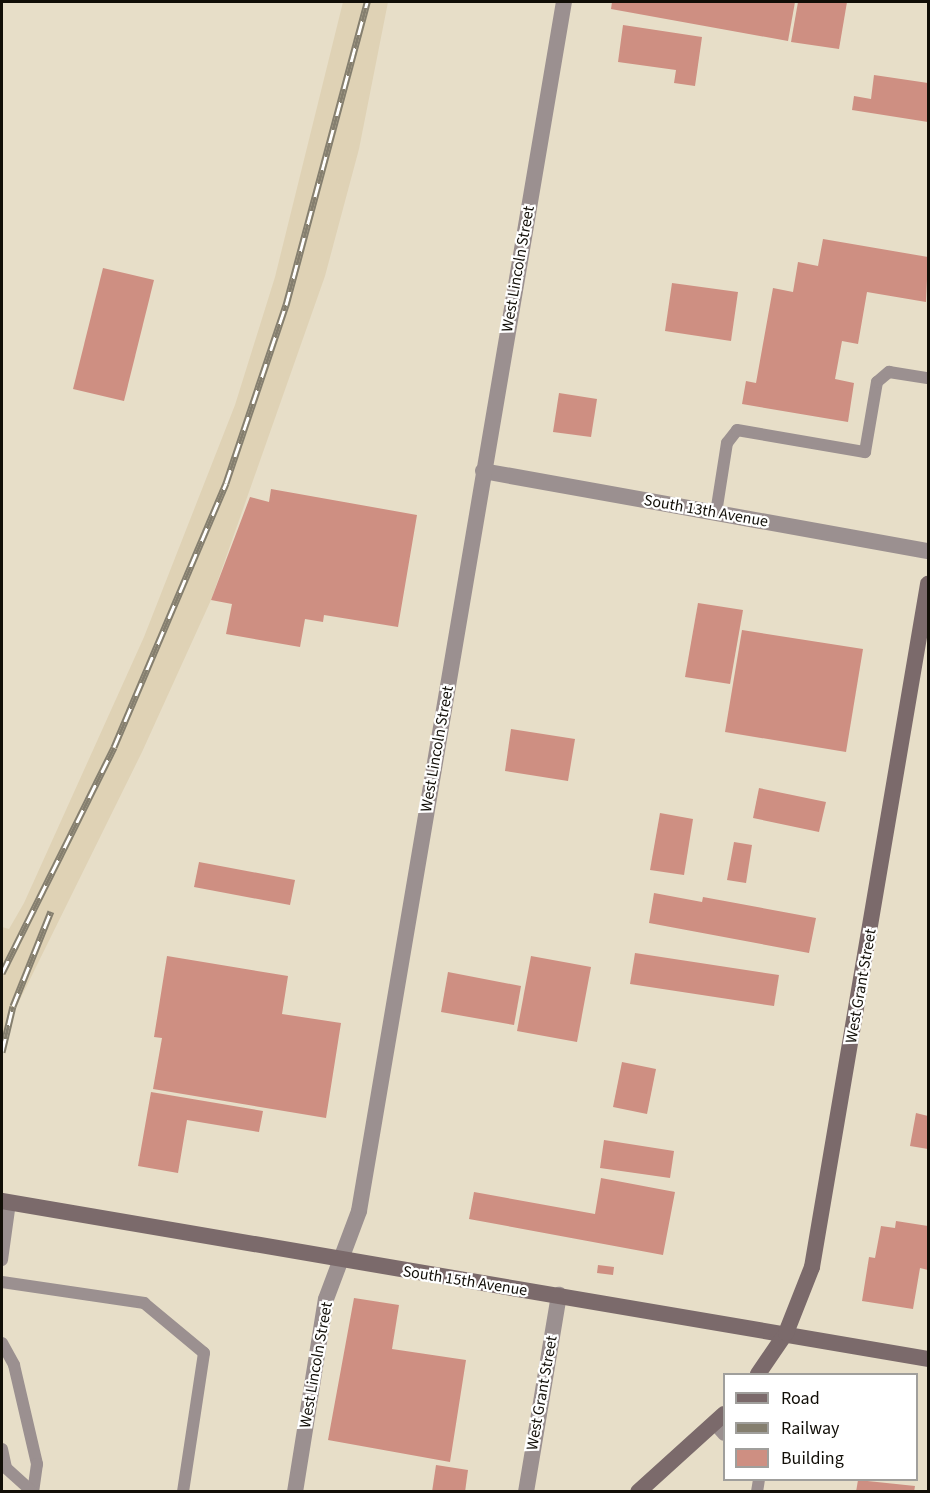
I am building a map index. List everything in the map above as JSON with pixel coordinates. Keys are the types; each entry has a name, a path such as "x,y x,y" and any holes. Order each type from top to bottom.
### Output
{"main road":[{"name":"West Grant Street","path":"759,1373 786,1333 812,1267 826,1202 928,584"},
{"name":"South 15th Avenue","path":"6,1202 340,1261 559,1295 928,1359"},
{"path":"638,1491 721,1425"}],"street":[{"name":"West Lincoln Street","path":"295,1491 326,1299 359,1211 564,2"},
{"name":"South 13th Avenue","path":"483,471 928,551"},
{"name":"West Grant Street","path":"526,1491 559,1295"}],"lane":[{"path":"716,513 727,443 737,430 865,452 877,382 889,372 928,378"},
{"path":"2,1260 6,1202"},
{"path":"2,1282 144,1303 204,1353 183,1491"},
{"path":"2,1343 14,1365 37,1464 33,1491"},
{"path":"2,1449 6,1468 33,1491"}],"shaded area":[{"path":"343,2 388,2 359,149 325,276 211,600 142,752 2,1036 2,927 9,929 24,903 144,637 235,405 275,277"}],"building":[{"path":"612,2 795,2 788,41 611,9"},
{"path":"798,2 847,2 839,49 791,42"},
{"path":"623,25 702,37 695,86 674,83 676,70 618,62"},
{"path":"874,75 928,83 928,122 852,110 854,96 871,99"},
{"path":"823,239 928,257 926,302 867,292 858,344 842,341 835,379 854,383 848,422 742,404 746,381 756,383 773,288 793,292 798,262 818,266"},
{"path":"103,268 154,280 124,401 73,389"},
{"path":"672,283 738,292 731,341 665,331"},
{"path":"559,393 597,399 591,437 553,432"},
{"path":"271,489 417,515 398,627 324,615 323,622 305,619 300,647 226,634 232,604 211,600 250,497 269,502"},
{"path":"698,603 743,610 730,684 685,677"},
{"path":"742,630 863,649 846,752 725,732"},
{"path":"511,729 575,739 568,781 505,771"},
{"path":"759,788 826,802 819,832 753,818"},
{"path":"660,813 693,819 684,875 650,870"},
{"path":"734,842 752,845 746,883 727,880"},
{"path":"199,862 295,880 290,905 194,887"},
{"path":"654,893 702,902 703,897 816,918 809,953 649,923"},
{"path":"635,953 779,975 774,1006 630,984"},
{"path":"167,956 288,976 282,1014 341,1023 326,1118 153,1089 162,1038 154,1037"},
{"path":"531,956 591,967 577,1042 517,1031"},
{"path":"448,972 521,986 514,1025 441,1012"},
{"path":"622,1062 656,1069 647,1114 613,1107"},
{"path":"151,1092 263,1111 259,1132 187,1120 178,1173 138,1166"},
{"path":"916,1113 928,1116 928,1149 910,1146"},
{"path":"604,1140 674,1151 670,1178 600,1168"},
{"path":"601,1178 675,1192 663,1255 469,1219 474,1192 595,1214"},
{"path":"896,1221 928,1226 928,1270 920,1268 913,1309 862,1301 869,1257 875,1258 881,1226 895,1228"},
{"path":"598,1265 614,1267 613,1275 597,1273"},
{"path":"354,1298 399,1305 392,1349 466,1360 450,1462 328,1440"},
{"path":"436,1465 468,1470 465,1492 432,1492"},
{"path":"858,1481 915,1486 914,1492 856,1492"}],"railway":[{"path":"2,973 114,747 226,483 286,305 367,2"},
{"path":"2,1052 13,1006 51,911"}]}
